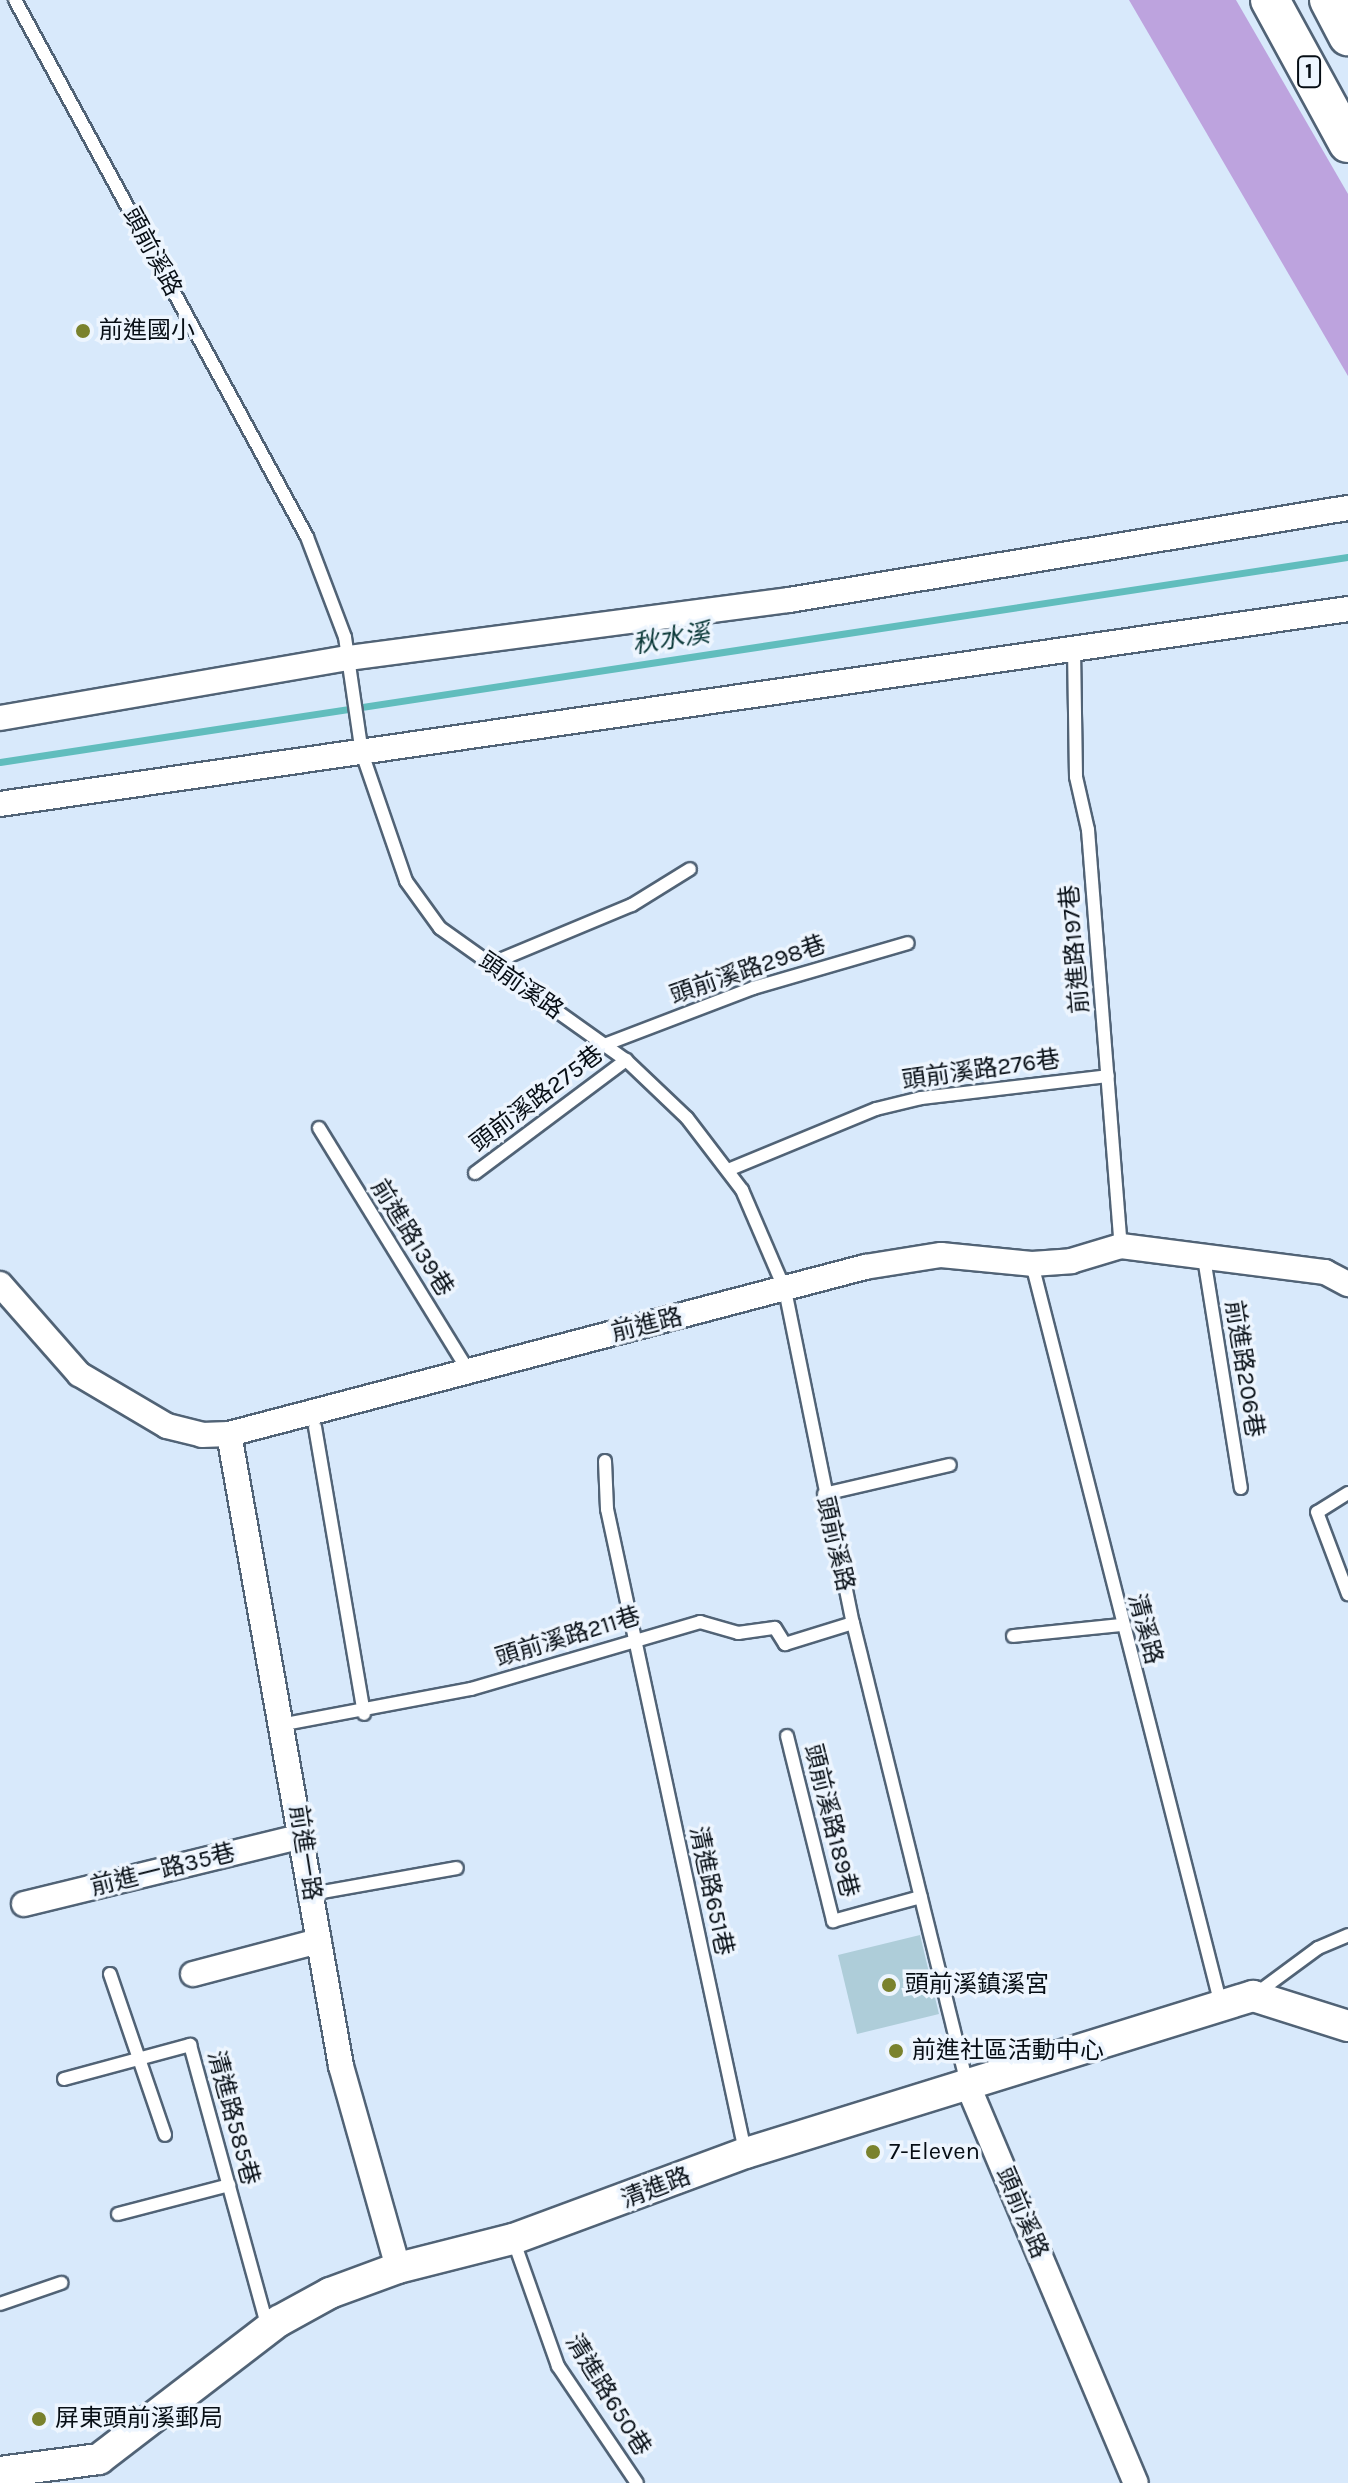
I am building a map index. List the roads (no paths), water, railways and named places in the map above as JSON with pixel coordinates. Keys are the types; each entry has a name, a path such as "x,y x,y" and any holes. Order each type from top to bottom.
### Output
{"main road":[{"name":"1","path":"1270,0 1348,143"},
{"name":"1","path":"1329,0 1348,36"}],"street":[{"path":"0,718 347,653 789,600 1348,508"},
{"path":"0,804 360,741 1074,649 1348,609"},
{"name":"前進路","path":"0,1284 79,1374 167,1426 229,1434 785,1290 941,1255 1032,1264 1071,1261 1121,1246 1325,1272 1348,1284"},
{"name":"前進一路","path":"229,1434 285,1724 319,1941 355,2121 398,2268"},
{"name":"前進一路35巷","path":"24,1904 302,1836"},
{"path":"193,1974 319,1941"},
{"path":"1253,1996 1348,2026"},
{"name":"清進路","path":"0,2472 99,2459 268,2329 330,2293 398,2268 513,2239 746,2153 966,2081 1253,1996"},
{"name":"頭前溪路","path":"966,2081 1136,2483"}],"lane":[{"name":"頭前溪路","path":"15,0 307,537 347,653 360,741 406,881 440,928 626,1060 687,1118 728,1170 785,1290 824,1494 853,1623 966,2081"},
{"name":"前進路197巷","path":"1074,649 1076,777 1088,830 1121,1246"},
{"path":"490,964 632,905 690,869"},
{"name":"頭前溪路298巷","path":"604,1045 753,988 908,943"},
{"name":"頭前溪路275巷","path":"475,1173 626,1060"},
{"name":"頭前溪路276巷","path":"728,1170 876,1109 921,1098 1108,1076"},
{"name":"前進路139巷","path":"319,1128 468,1370"},
{"name":"前進路206巷","path":"1204,1258 1241,1488"},
{"name":"清溪路","path":"1032,1264 1221,2005"},
{"path":"315,1427 364,1714"},
{"name":"清進路651巷","path":"605,1461 607,1509 633,1638 746,2153"},
{"path":"824,1494 950,1465"},
{"path":"1348,1493 1317,1512 1348,1594"},
{"name":"頭前溪路211巷","path":"285,1724 364,1714 633,1638 708,1622 738,1633 775,1628 785,1644 853,1623"},
{"path":"1013,1636 1122,1625"},
{"name":"頭前溪路189巷","path":"787,1736 833,1921 921,1897"},
{"path":"311,1894 457,1868"},
{"path":"1253,1996 1318,1948 1348,1935"},
{"path":"110,1974 135,2060 165,2135"},
{"name":"清進路585巷","path":"64,2079 190,2045 268,2329"},
{"path":"118,2214 229,2185"},
{"name":"清進路650巷","path":"513,2239 558,2366 637,2483"},
{"path":"0,2304 61,2283"}],"waterway":[{"name":"秋水溪","path":"0,762 1348,557"}],"place":[{"name":"前進國小","path":"83,331"},
{"name":"頭前溪鎮溪宮","path":"889,1985"},
{"name":"前進社區活動中心","path":"896,2051"},
{"name":"7-Eleven","path":"873,2152"},
{"name":"屏東頭前溪郵局","path":"39,2419"}]}
